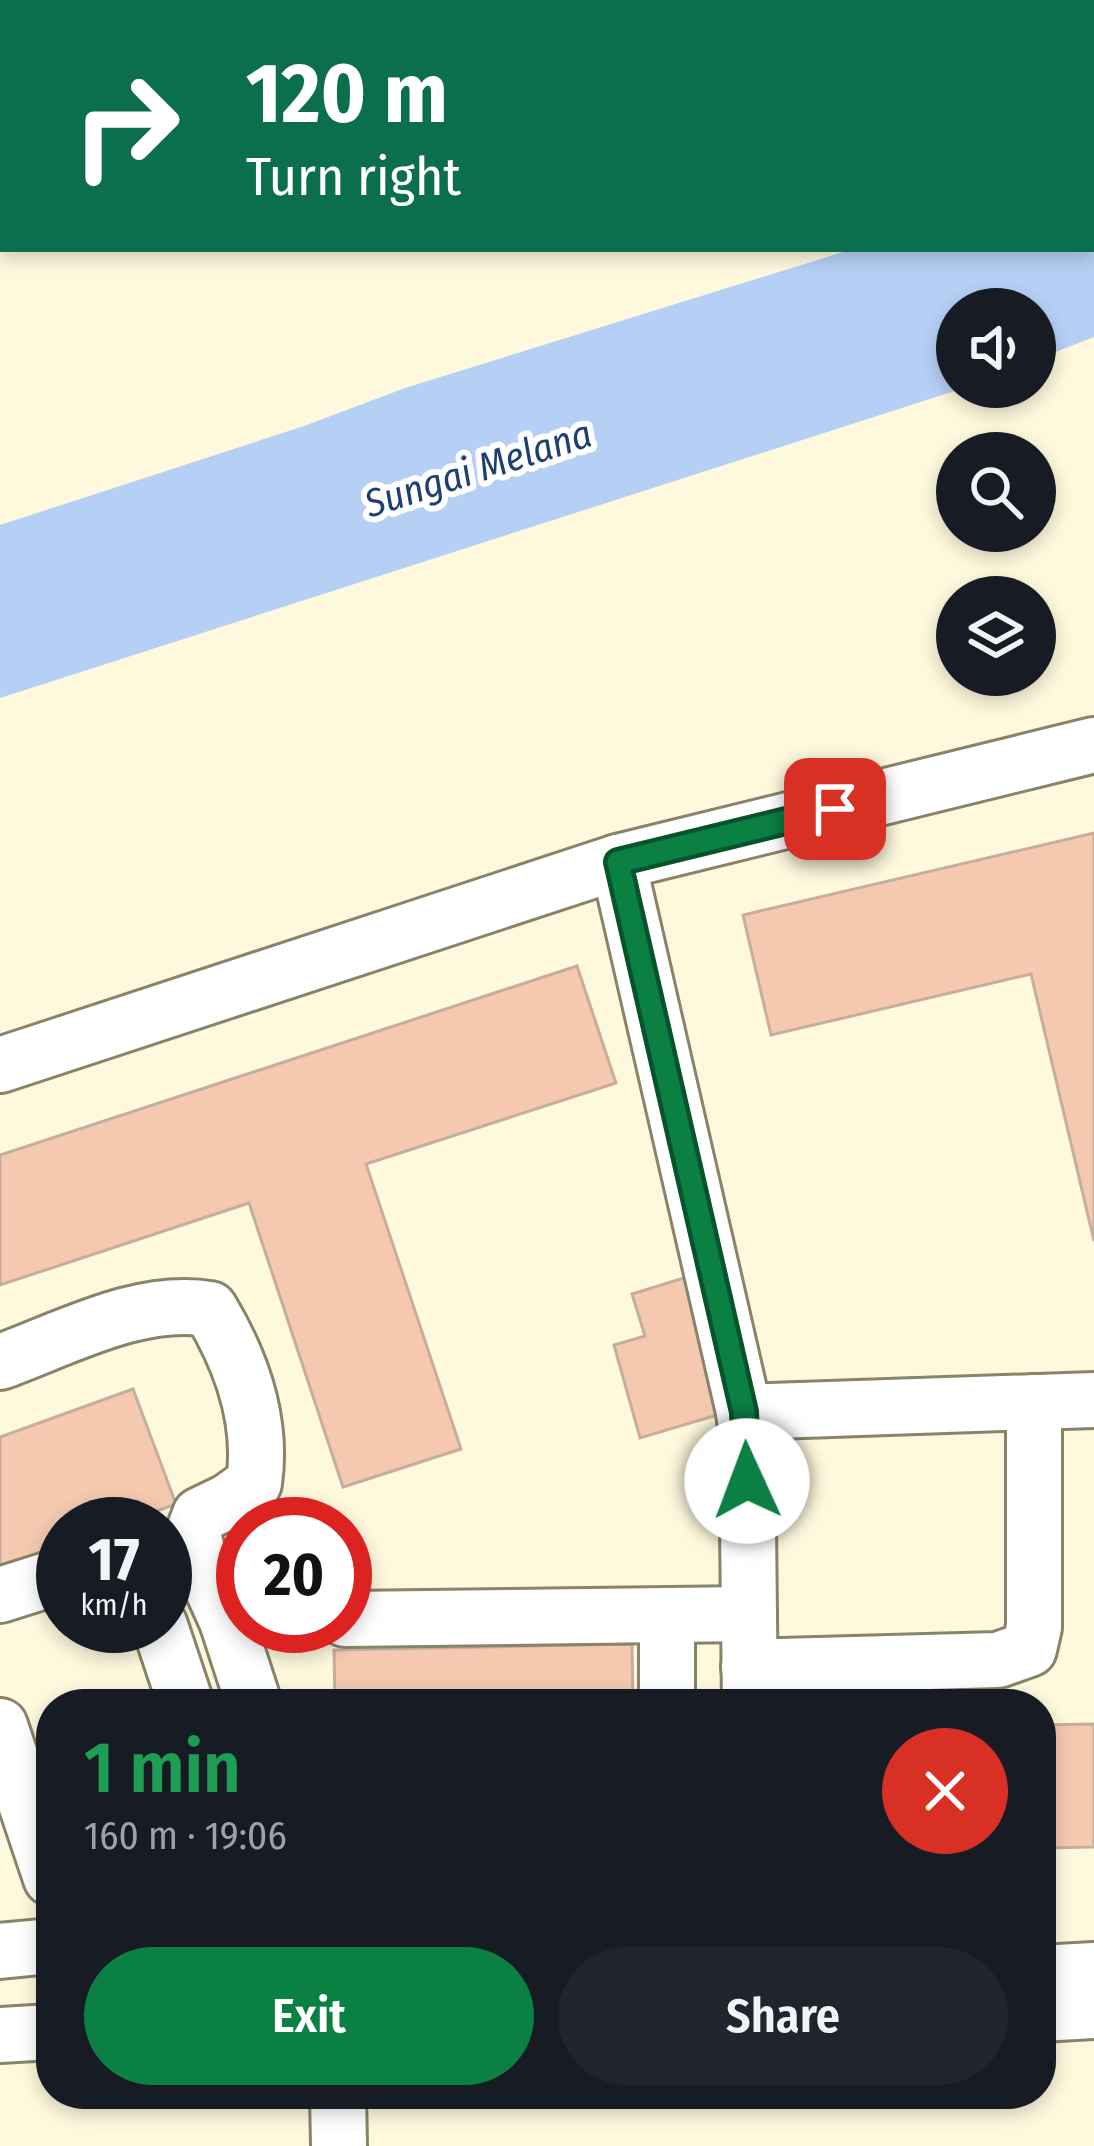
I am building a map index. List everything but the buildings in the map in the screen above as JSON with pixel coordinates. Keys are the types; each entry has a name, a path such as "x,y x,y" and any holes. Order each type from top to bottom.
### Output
{"street":[{"path":"0,1065 618,862 1094,745"},
{"path":"618,862 744,1412 749,1662"},
{"path":"0,1362 138,1311 186,1305 211,1309 246,1382 258,1454 254,1483 192,1524"},
{"path":"744,1412 1094,1400"},
{"path":"372,1619 667,1615 749,1662 998,1660 1029,1649 1034,1627 1034,1402"},
{"path":"192,1552 216,1588"},
{"path":"0,1595 36,1584"},
{"path":"667,1615 668,1689"},
{"path":"169,1653 181,1689"},
{"path":"242,1653 251,1689"},
{"path":"0,1726 36,1833"},
{"path":"0,1951 36,1947"},
{"path":"1056,1972 1094,1970"},
{"path":"1056,2013 1094,2011"},
{"path":"0,2035 36,2033"},
{"path":"0,2071 36,2069"},
{"path":"338,2109 339,2146"}],"water":[{"name":"Sungai Melana","path":"843,252 1094,252 1094,337 1056,352 1056,288 936,288 936,397 0,698 0,525 304,426 405,388"}],"route":[{"path":"747,1481 744,1412 618,862 835,809"}]}
